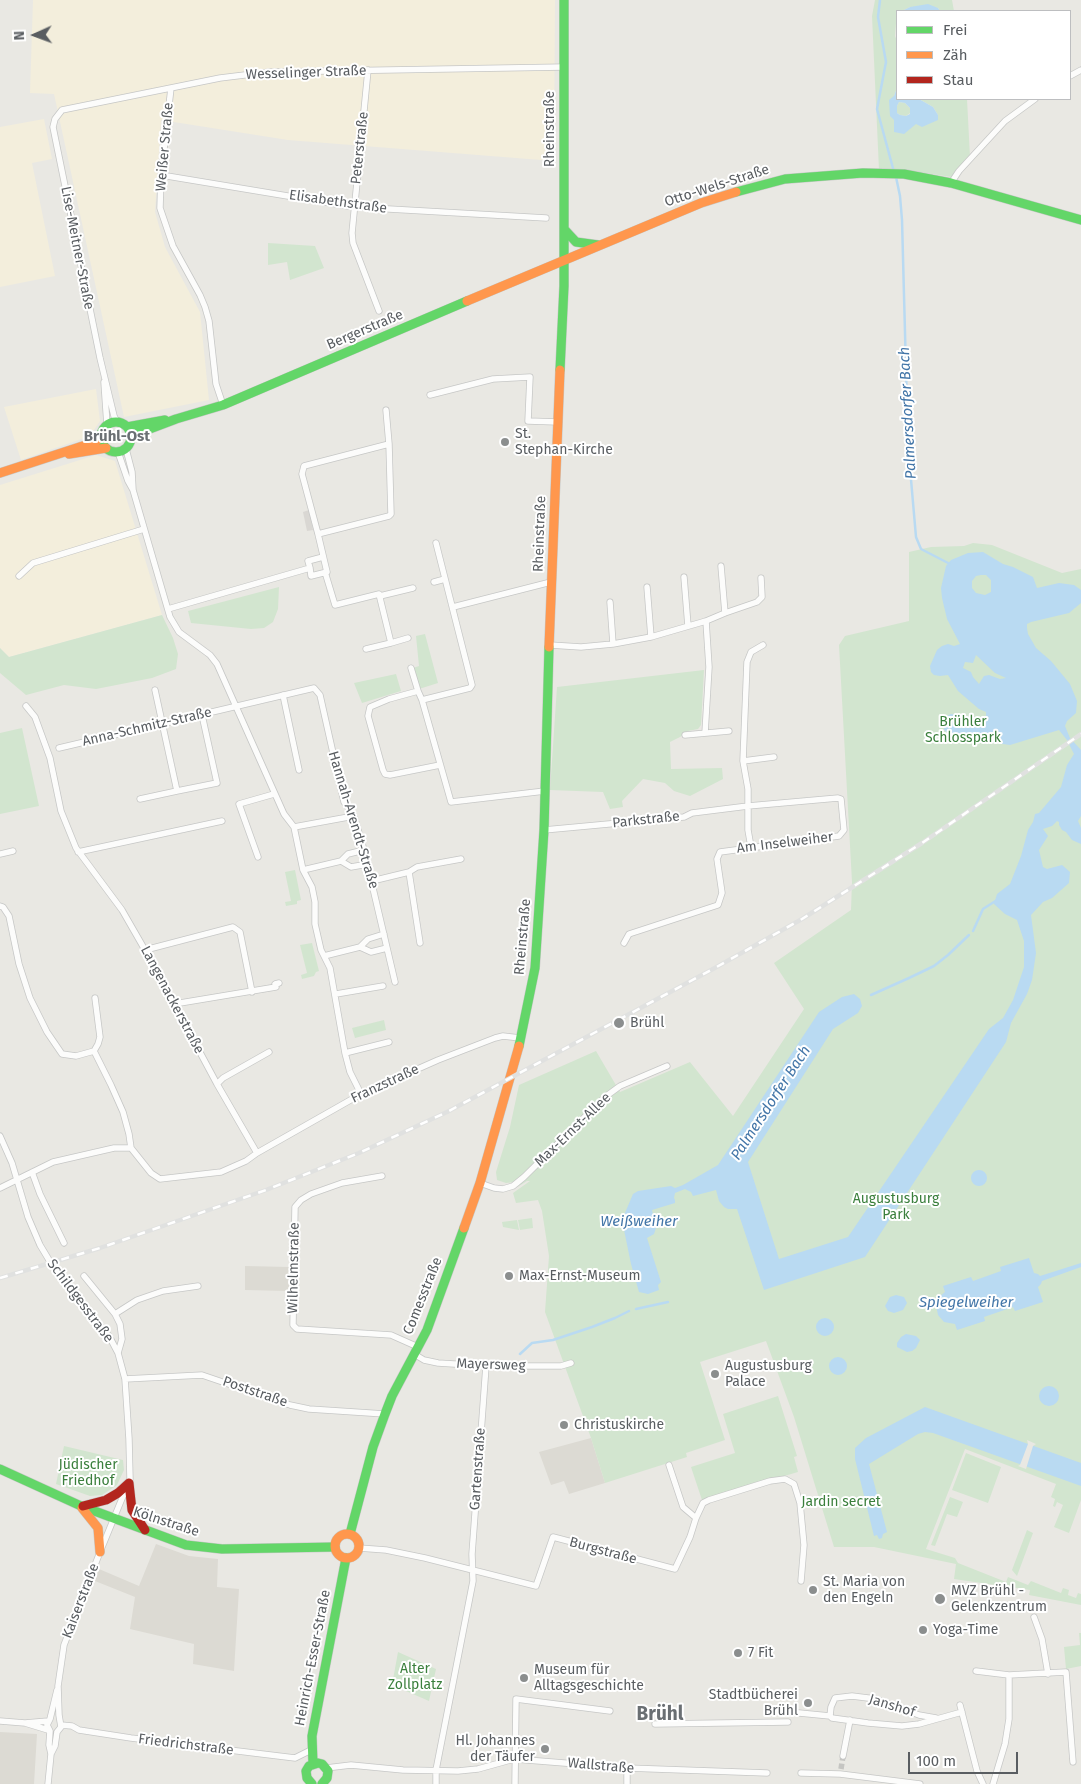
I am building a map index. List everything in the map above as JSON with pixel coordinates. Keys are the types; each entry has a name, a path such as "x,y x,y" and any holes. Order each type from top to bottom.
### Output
{"main road":[{"name":"Rheinstraße","path":"513,1065 535,968 544,830 564,286 564,0"},
{"name":"Otto-Wels-Straße","path":"563,261 701,203 785,179 834,174 904,174 952,183 1081,220"},
{"path":"564,229 576,242 601,246"},
{"name":"Bergerstraße","path":"132,436 176,419 223,405 277,384 563,261"},
{"name":"Bergerstraße","path":"128,427 176,419"},
{"path":"58,455 78,454 106,448 122,450 129,445 132,436 128,427 121,422 107,425 103,430 101,438 106,448"},
{"path":"0,473 58,455 95,442 101,438"},
{"name":"Comesstraße","path":"350,1534 373,1447 385,1414 435,1310 480,1183 513,1065"},
{"name":"Kölnstraße","path":"0,1469 81,1506 186,1545 222,1549 335,1547"},
{"path":"81,1506 106,1500 118,1493 129,1483"},
{"path":"129,1483 132,1510 145,1530"},
{"path":"81,1506 98,1528 100,1552"},
{"path":"350,1534 356,1538 359,1548 356,1554 346,1558 337,1553 335,1547 336,1539 339,1536 350,1534"},
{"name":"Heinrich-Esser-Straße","path":"311,1784 306,1778 306,1774 312,1764 311,1750 316,1710 346,1558"},
{"path":"312,1764 318,1763 328,1771 328,1778 322,1784"}],"street":[{"name":"Wesselinger Straße","path":"55,119 62,110 72,107 220,78 269,72 564,67"},
{"name":"Peterstraße","path":"368,70 354,207 353,243 378,311"},
{"name":"Weißer Straße","path":"171,88 161,174 160,208 173,246 206,309 216,384 223,405"},
{"path":"952,183 959,171 1005,121 1033,100"},
{"name":"Lise-Meitner-Straße","path":"55,119 53,127 104,378 117,422"},
{"name":"Elisabethstraße","path":"161,174 354,207 546,218"},
{"path":"430,395 493,379 530,377 528,421 558,422"},
{"name":"Lise-Meitner-Straße","path":"104,378 107,425"},
{"path":"318,534 391,514 386,410"},
{"path":"389,444 304,466 302,474 327,572 325,572 335,605 413,588"},
{"path":"122,450 128,481 168,609 179,632 210,655 217,664 274,794 284,814 294,827 303,870 312,887 315,902 315,924 321,950 330,968 336,994 334,1000 344,1053 350,1072 361,1094"},
{"path":"19,576 34,563 144,529"},
{"path":"422,700 472,686 436,543"},
{"path":"323,557 308,561 312,576 325,572"},
{"path":"721,566 725,613"},
{"path":"168,609 310,568"},
{"path":"684,577 688,626"},
{"path":"550,645 613,644 706,621 757,602 762,597 761,578"},
{"path":"434,582 445,579"},
{"path":"453,607 552,582"},
{"path":"647,588 651,636"},
{"path":"380,596 391,643"},
{"path":"610,602 613,644"},
{"path":"705,733 709,666 706,621"},
{"path":"366,648 408,638"},
{"path":"751,848 748,789 742,761 747,662 752,652 763,646"},
{"path":"412,668 451,802 545,791"},
{"name":"Anna-Schmitz-Straße","path":"59,748 314,688"},
{"name":"Hannah-Arendt-Straße","path":"314,688 320,695 344,802 354,816 368,864 395,982"},
{"path":"155,690 177,791"},
{"path":"418,691 388,699 370,707 368,716 383,770 385,774 390,775 440,765"},
{"path":"283,695 299,770"},
{"name":"Langenackerstraße","path":"26,706 35,717 50,758 61,810 78,852 122,910 257,1153"},
{"path":"140,799 217,783 202,715"},
{"path":"685,735 729,731"},
{"path":"742,761 774,757"},
{"path":"258,857 239,804 274,794"},
{"name":"Parkstraße","path":"544,830 684,817 692,812 838,798 841,799 843,804 843,818"},
{"path":"294,827 354,816"},
{"name":"Am Inselweiher","path":"624,944 629,934 718,905 722,894 718,855 724,850 839,836 844,830 843,818"},
{"path":"78,852 222,821"},
{"path":"303,870 341,861 348,854 364,850"},
{"path":"0,854 13,851"},
{"path":"372,881 409,872 417,867 461,859"},
{"path":"341,861 351,867 368,864"},
{"path":"409,872 420,943"},
{"path":"0,906 3,907 9,916 19,964 30,998 56,1048 62,1054 76,1056 94,1051 100,1037 95,998"},
{"path":"145,950 233,927 240,932 252,992"},
{"path":"324,956 360,947 368,939 384,934"},
{"path":"360,947 371,952 387,948"},
{"path":"174,1004 252,992 276,987 275,984 279,983"},
{"path":"336,994 383,986"},
{"name":"Franzstraße","path":"131,1148 155,1176 166,1179 221,1172 236,1167 361,1094 438,1060 495,1038 503,1036 520,1038"},
{"path":"344,1053 389,1042"},
{"path":"0,1188 53,1162 114,1148 131,1148 123,1112 94,1051"},
{"path":"217,1084 223,1078 269,1052"},
{"name":"Max-Ernst-Allee","path":"480,1183 503,1189 513,1186 604,1097 620,1086 667,1066"},
{"name":"Schildgesstraße","path":"0,1136 18,1179 28,1217 45,1254 73,1295 104,1330 118,1353 125,1379 130,1470 129,1483 113,1519"},
{"name":"Schildgesstraße","path":"32,1172 40,1194 64,1243"},
{"name":"Wilhelmstraße","path":"382,1176 342,1183 311,1194 295,1207 293,1325 297,1329 391,1335 416,1350"},
{"name":"Schildgesstraße","path":"84,1276 115,1314 122,1332 118,1353"},
{"path":"115,1314 137,1300 163,1291 198,1286"},
{"name":"Mayersweg","path":"416,1350 424,1360 438,1363 486,1366 562,1366 571,1363"},
{"name":"Gartenstraße","path":"436,1784 436,1770 473,1581 473,1535 486,1366"},
{"name":"Poststraße","path":"125,1379 202,1375 290,1405 309,1409 385,1414"},
{"path":"669,1465 683,1507 696,1518 703,1504 710,1500 778,1479 791,1481 798,1492 802,1518 804,1545 801,1581"},
{"name":"Burgstraße","path":"473,1572 536,1586 553,1537 675,1570 690,1537 696,1518"},
{"name":"Kaiserstraße","path":"49,1720 58,1686 64,1645 113,1519"},
{"path":"359,1548 386,1550 425,1558 473,1572"},
{"path":"1034,1617 1044,1649 1048,1674"},
{"path":"976,1671 1009,1676 1066,1672 1073,1762"},
{"path":"993,1784 1007,1732 1009,1676"},
{"name":"Kaiserstraße","path":"58,1686 60,1722"},
{"name":"Janshof","path":"830,1716 835,1698 852,1696 876,1700 919,1715 938,1718"},
{"path":"515,1784 516,1699 610,1710"},
{"name":"Janshof","path":"789,1712 902,1726 919,1724 961,1709 977,1771 983,1784"},
{"path":"25,1724 55,1718 60,1722 60,1729 57,1732 55,1746 51,1754"},
{"path":"0,1720 57,1732"},
{"path":"48,1784 51,1754 47,1725 49,1720"},
{"path":"843,1756 850,1720"},
{"name":"Friedrichstraße","path":"60,1722 79,1730 295,1758 311,1750"},
{"path":"655,1724 788,1722"},
{"name":"Wallstraße","path":"326,1768 350,1765 403,1770 458,1771 478,1769 514,1758 627,1768 767,1773"},
{"path":"627,1768 627,1784"},
{"path":"801,1773 841,1771 920,1784"}],"shaded area":[{"path":"33,0 555,0 554,161 288,140 161,120 155,212 165,247 200,312 209,400 124,417 54,94 30,93"},
{"path":"44,119 52,159 32,163 55,276 0,287 0,127"},
{"path":"96,389 100,421 90,436 21,460 4,407"},
{"path":"96,455 115,461 162,615 9,657 0,648 0,485"},
{"path":"309,510 313,530 307,531 303,512"},
{"path":"245,1266 289,1267 289,1291 245,1290"},
{"path":"591,1438 605,1483 569,1494 564,1481 551,1485 539,1452"},
{"path":"156,1544 189,1556 218,1559 217,1587 239,1589 234,1671 193,1664 194,1644 130,1629 135,1597 95,1581 99,1569 139,1586"},
{"path":"0,1732 37,1734 34,1784 0,1784"}],"green space":[{"path":"875,0 952,0 954,10 910,7 904,10 896,10 896,91 894,96 894,132 938,115 933,107 921,100 967,100 970,157 951,177 906,170 879,170 872,16"},
{"path":"899,102 905,103 910,108 910,113 906,116 897,113"},
{"path":"268,243 315,246 324,268 290,280 287,262 268,265"},
{"name":"Augustusburg Park","path":"973,543 992,545 1062,573 1081,569 1081,1500 1069,1533 1054,1527 1063,1505 1057,1502 1055,1507 1053,1506 1055,1499 1051,1497 1056,1484 965,1449 926,1549 955,1558 958,1563 1006,1582 1008,1577 1028,1585 1031,1581 1061,1593 1063,1588 1069,1590 1068,1595 1076,1598 1078,1593 1081,1594 1081,1605 1029,1595 1030,1590 954,1579 956,1564 874,1547 834,1547 794,1417 766,1341 700,1362 725,1440 686,1453 687,1457 605,1483 591,1438 545,1312 549,1256 542,1211 538,1200 516,1203 513,1193 530,1181 516,1188 523,1181 506,1183 497,1180 496,1172 510,1127 519,1085 596,1051 620,1092 690,1062 733,1116 804,1009 774,963 851,910 852,882 839,645 845,636 909,621 909,552 931,547 964,546"},
{"path":"279,587 278,609 273,622 264,628 251,629 191,623 188,611"},
{"path":"162,615 178,654 176,669 152,678 96,689 64,685 26,695 0,673 0,648 9,657"},
{"path":"425,634 438,683 419,689 413,668 419,666 416,636"},
{"path":"704,670 701,725 698,729 688,731 670,742 671,769 722,768 723,779 690,796 674,791 665,783 643,779 622,801 623,807 610,809 603,792 550,790 557,687"},
{"path":"396,674 401,691 362,703 354,683"},
{"path":"22,728 39,806 0,814 0,733"},
{"path":"295,870 301,900 297,901 297,904 286,906 285,902 291,901 285,872"},
{"path":"312,943 319,971 314,976 302,979 301,975 307,973 300,945"},
{"path":"384,1020 386,1030 355,1038 352,1028"},
{"path":"532,1218 533,1228 520,1230 518,1220"},
{"path":"517,1220 519,1230 503,1227 502,1222"},
{"path":"778,1396 797,1456 794,1457 798,1472 702,1500 691,1467 735,1453 723,1414"},
{"name":"Jüdischer Friedhof","path":"64,1446 123,1460 124,1470 117,1485 102,1495 90,1496 56,1484"},
{"path":"966,1453 1001,1467 988,1503 952,1490"},
{"path":"950,1497 963,1502 957,1517 947,1514 935,1546 931,1545"},
{"path":"1027,1530 1033,1533 1017,1576 1012,1570"},
{"path":"1079,1633 1081,1633 1081,1666 1066,1669 1064,1647 1080,1645"},
{"name":"Alter Zollplatz","path":"398,1652 436,1669 429,1701 392,1685"}],"water":[{"path":"928,4 939,10 904,10"},
{"path":"896,91 896,100 921,100 933,107 938,115 938,120 922,127 916,124 904,134 894,132 894,120 890,116 889,100 894,96","holes":["899,102 905,103 910,108 910,114 906,116 897,113"]},
{"name":"Weißweiher","path":"983,552 1003,564 1033,577 1037,588 1059,583 1074,585 1081,590 1081,603 1069,613 1027,624 1028,634 1036,648 1051,661 1070,684 1077,701 1076,713 1067,721 1065,726 1070,738 1081,750 1081,816 1078,821 1081,828 1081,844 1072,840 1062,830 1057,821 1052,826 1043,829 1048,836 1039,850 1043,867 1047,869 1062,865 1070,872 1069,883 1052,898 1043,902 1031,915 1036,953 1032,980 1027,994 1011,1023 1006,1042 865,1257 764,1290 737,1209 724,1207 719,1201 716,1190 693,1196 691,1192 685,1189 675,1193 675,1203 652,1210 656,1228 654,1234 647,1238 661,1282 658,1285 659,1290 648,1294 639,1292 622,1220 633,1194 638,1191 671,1186 675,1188 718,1165 819,1012 842,997 854,994 860,999 862,1006 858,1013 833,1029 748,1162 779,1259 848,1237 989,1029 1003,1018 1013,1000 1024,967 1024,941 1017,920 1005,914 994,904 997,894 1010,884 1035,814 1039,813 1061,787 1067,765 1074,754 1059,730 1010,745 967,739 945,731 942,724 943,718 951,714 980,718 986,716 986,712 979,709 958,691 948,675 934,675 931,672 930,666 937,650 942,646 960,644 947,619 941,588 946,566 951,560 968,553","holes":["986,575 991,580 991,592 985,595 976,593 972,588 972,581 976,576","976,655 995,673 1006,678 1000,679 989,675 984,676 979,684 971,672 963,668 965,662 973,663"]},
{"path":"979,1170 987,1178 979,1186 971,1178"},
{"name":"Spiegelweiher","path":"1029,1258 1034,1273 1040,1276 1081,1263 1081,1267 1042,1281 1038,1287 1043,1302 1015,1311 1013,1307 984,1317 985,1321 957,1330 955,1324 944,1322 938,1315 936,1305 939,1297 945,1292 943,1286 971,1277 973,1281 1001,1271 1000,1267"},
{"path":"896,1295 904,1297 907,1303 903,1310 894,1313 888,1311 885,1306 890,1297"},
{"path":"825,1318 831,1321 834,1327 831,1333 825,1336 819,1333 816,1327 819,1321"},
{"path":"906,1334 916,1336 920,1340 916,1348 907,1352 897,1347 901,1337"},
{"path":"838,1357 844,1360 847,1366 844,1372 838,1375 832,1372 829,1366 832,1360"},
{"path":"1049,1386 1056,1389 1059,1396 1056,1403 1049,1406 1042,1403 1039,1396 1042,1389"},
{"path":"925,1407 1081,1463 1081,1486 933,1433 925,1432 918,1434 869,1464 887,1532 879,1539 877,1535 874,1536 855,1459 855,1448 866,1438"}],"pier":[{"path":"1027,1440 1036,1444 1033,1446 1026,1469 1018,1466 1028,1444"}],"waterway":[{"name":"Palmersdorfer Bach","path":"880,0 878,17 886,62 877,109 894,172"},
{"name":"Palmersdorfer Bach","path":"896,177 902,220 908,445 916,537 921,549 950,564"},
{"name":"Palmersdorfer Bach","path":"973,931 983,909 997,900"},
{"name":"Palmersdorfer Bach","path":"871,995 934,966 969,935"},
{"name":"Palmersdorfer Bach","path":"636,1309 668,1302"},
{"name":"Palmersdorfer Bach","path":"520,1354 532,1343 553,1340 592,1327 629,1311"}],"tunnel":[{"path":"841,1769 843,1756"}],"railway":[{"path":"0,1278 100,1248 266,1190 359,1153 447,1112 802,919 922,843 1081,734"}],"traffic: fast":[{"path":"560,370 564,286 564,0"},
{"path":"736,192 785,179 863,173 904,174 951,183 1081,220"},
{"path":"564,229 576,242 598,245"},
{"path":"131,436 176,419 223,405 467,301"},
{"path":"127,427 165,420"},
{"path":"116,422 127,426 131,437 127,448 116,452 105,448 101,437 105,426 116,422"},
{"path":"519,1046 535,968 544,830 549,647"},
{"path":"350,1534 373,1447 385,1414 392,1396 427,1330 464,1228"},
{"path":"0,1469 81,1506 186,1545 222,1549 335,1547"},
{"path":"313,1764 312,1736 346,1558"},
{"path":"312,1784 307,1778 306,1771 309,1766 318,1763 322,1764 328,1771 327,1778 322,1784"}],"traffic: slow":[{"path":"467,301 701,203 736,192"},
{"path":"549,647 560,370"},
{"path":"0,473 95,442 101,437"},
{"path":"69,454 106,448"},
{"path":"464,1228 480,1183 519,1046"},
{"path":"82,1508 98,1528 100,1552"},
{"path":"347,1534 356,1537 359,1546 356,1555 347,1558 338,1555 335,1546 338,1537 347,1534"}],"traffic: jam":[{"path":"129,1483 132,1510 145,1530"},
{"path":"83,1506 106,1500 118,1493 129,1483"}],"place":[{"name":"St. Stephan-Kirche","path":"505,442"},
{"name":"Brühl","path":"619,1023"},
{"name":"Max-Ernst-Museum","path":"509,1276"},
{"name":"Augustusburg Palace","path":"715,1374"},
{"name":"Christuskirche","path":"564,1425"},
{"name":"St. Maria von den Engeln","path":"813,1590"},
{"name":"MVZ Brühl - Gelenkzentrum","path":"940,1599"},
{"name":"Yoga-Time","path":"923,1630"},
{"name":"7 Fit","path":"738,1653"},
{"name":"Museum für Alltagsgeschichte","path":"524,1678"},
{"name":"Stadtbücherei Brühl","path":"808,1703"},
{"name":"Hl. Johannes der Täufer","path":"545,1749"}],"district":[{"name":"Brühl-Ost","path":"117,437"},
{"name":"Brühl","path":"660,1715"}],"park label":[{"name":"Brühler Schlosspark","path":"963,730"},
{"name":"Jardin secret","path":"841,1502"}]}
